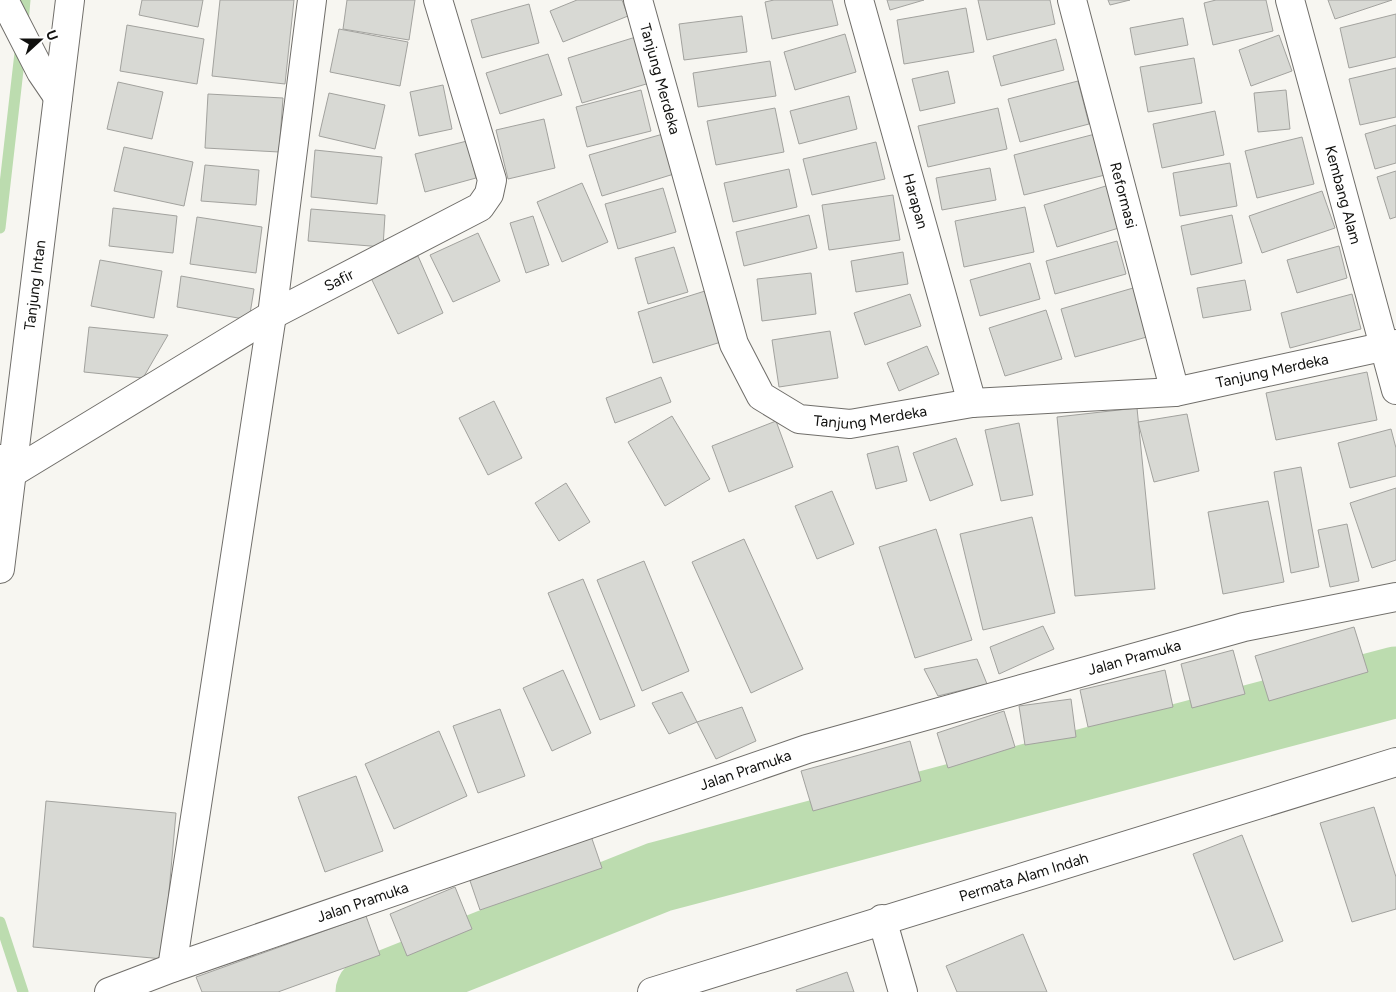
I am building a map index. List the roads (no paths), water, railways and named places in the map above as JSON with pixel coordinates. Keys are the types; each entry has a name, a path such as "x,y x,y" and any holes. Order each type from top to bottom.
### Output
{"street":[{"name":"Tanjung Intan","path":"0,569 6,466 70,0"},
{"path":"172,968 272,315 312,0"},
{"name":"Safir","path":"6,466 272,315 480,207 489,194 492,180 438,0"},
{"name":"Tanjung Merdeka","path":"638,0 734,344 761,396 799,419 850,424 972,403 1175,392 1390,346"},
{"name":"Harapan","path":"859,0 972,403"},
{"name":"Reformasi","path":"1072,0 1175,392"},
{"name":"Kembang Alam","path":"1290,0 1390,346 1396,390"},
{"path":"5,3 41,72 58,97"},
{"name":"Jalan Pramuka","path":"109,992 172,968 807,749 1244,627 1396,597"},
{"name":"Permata Alam Indah","path":"652,992 882,919 1396,762"},
{"path":"882,919 903,992"}],"waterway":[{"path":"23,23 25,0"},
{"path":"0,228 21,44"},
{"path":"371,992 659,877 1396,682"},
{"path":"0,922 23,992"}]}
